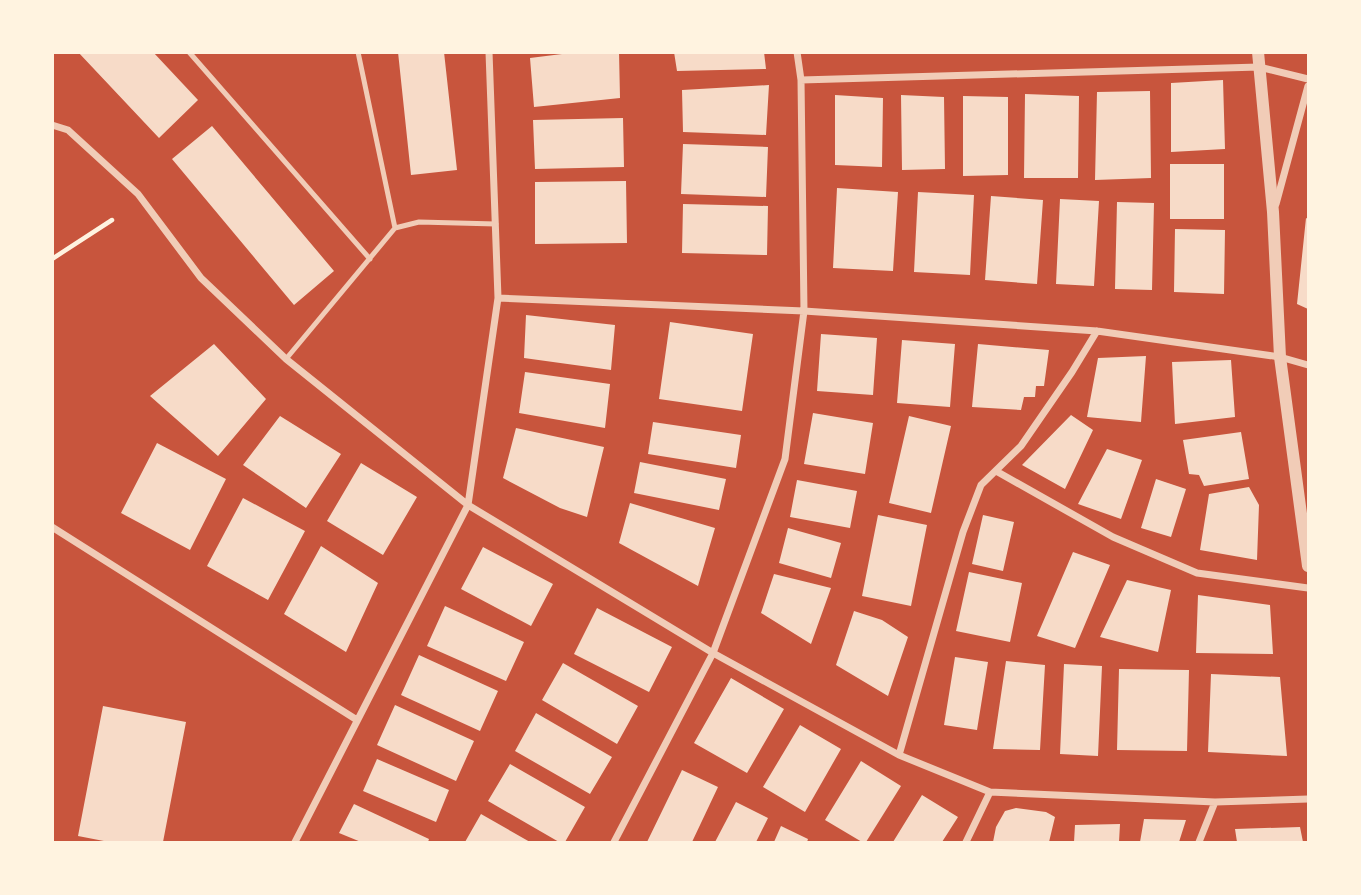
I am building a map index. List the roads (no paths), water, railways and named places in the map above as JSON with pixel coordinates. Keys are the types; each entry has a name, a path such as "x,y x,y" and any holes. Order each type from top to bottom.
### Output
{"street":[{"path":"295,842 468,505 498,298 489,52"},
{"path":"614,842 713,653 785,459 804,311 801,80 797,52"},
{"path":"1258,52 1273,212 1280,357 1308,566"},
{"path":"801,80 1259,66 1308,79"},
{"path":"1273,212 1308,86"},
{"path":"52,125 68,130 138,194 201,278 286,359 468,505 713,653 899,755 990,792 1215,802 1308,799"},
{"path":"498,298 804,311 1097,331 1280,357 1308,365"},
{"path":"899,755 963,532 981,485 1021,446 1097,331"},
{"path":"996,471 1112,537 1197,573 1308,588"},
{"path":"52,527 357,720"},
{"path":"966,842 990,792"},
{"path":"1199,842 1215,802"}],"lane":[{"path":"189,52 370,259"},
{"path":"358,52 395,228"},
{"path":"286,359 395,228 419,222 496,224"}]}
